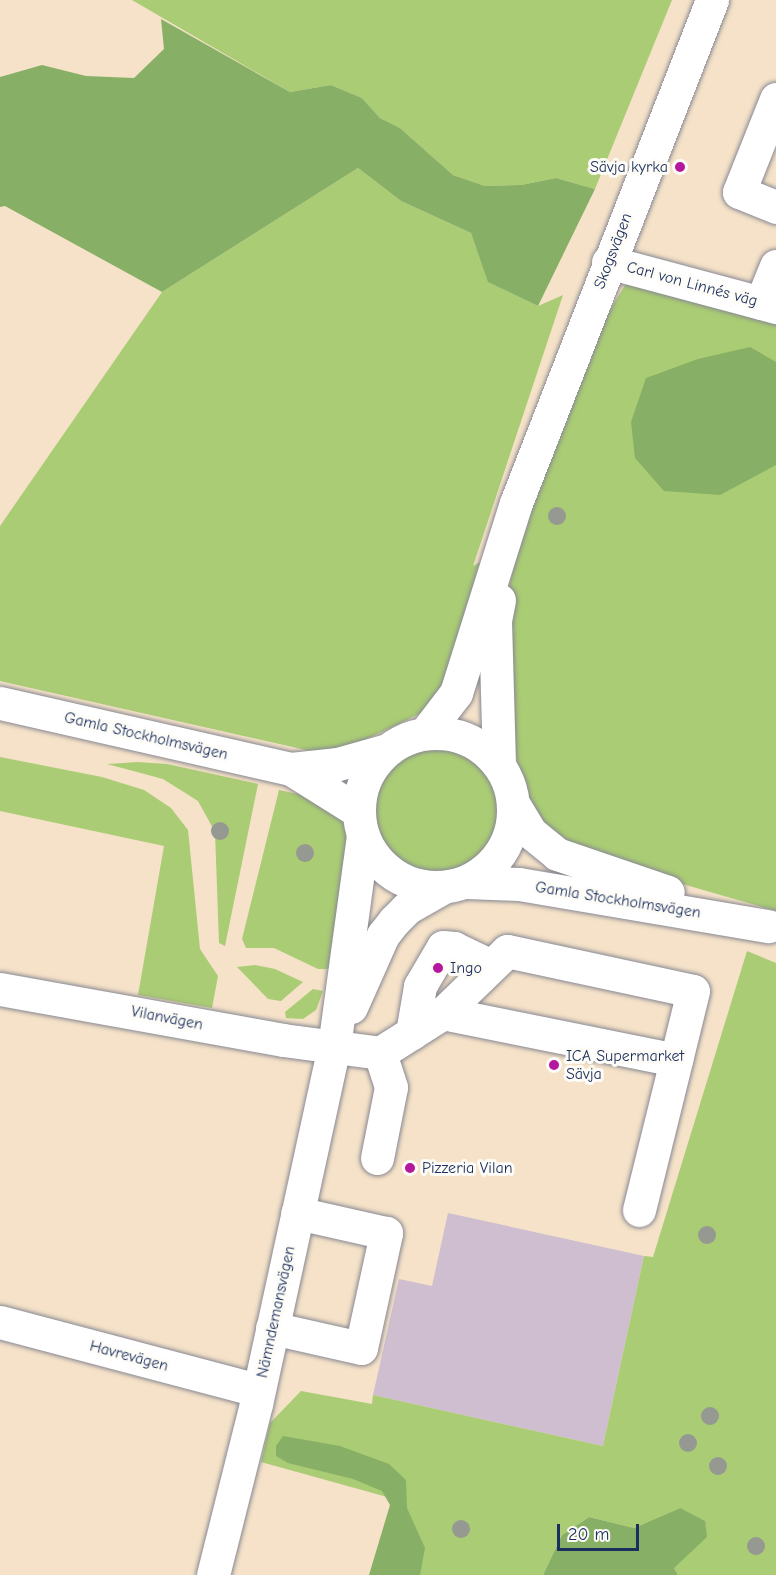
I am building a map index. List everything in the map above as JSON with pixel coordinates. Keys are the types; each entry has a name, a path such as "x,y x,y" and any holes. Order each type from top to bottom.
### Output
{"street":[{"name":"Skogsvägen","path":"426,732 456,693 516,502 712,0"},
{"path":"776,99 739,192 776,207"},
{"name":"Carl von Linnés väg","path":"608,262 769,305"},
{"path":"769,305 776,266"},
{"name":"Skogsvägen","path":"499,762 495,621 516,502"},
{"name":"Gamla Stockholmsvägen","path":"0,703 291,769 338,764 384,751"},
{"path":"426,732 448,732 470,739 499,762 508,779 514,805 508,842 491,866 455,885 414,885 391,874 373,855 360,823 361,786 384,751 397,742 426,732"},
{"name":"Gamla Stockholmsvägen","path":"291,769 360,823"},
{"name":"Gamla Stockholmsvägen","path":"514,805 530,832 557,854 772,927"},
{"name":"Nämndemansvägen","path":"213,1575 258,1390 334,1047 360,823"},
{"name":"Gamla Stockholmsvägen","path":"455,885 519,884 772,927"},
{"name":"Nämndemansvägen","path":"334,1047 383,935 407,908 455,885"},
{"path":"412,1033 420,986 442,947 454,948 491,966"},
{"path":"377,1158 391,1087 380,1053 443,1013 507,951 693,991 639,1210"},
{"name":"Vilanvägen","path":"0,989 380,1053"},
{"path":"443,1013 676,1060"},
{"path":"272,1328 361,1348 386,1233 297,1213"},
{"name":"Havrevägen","path":"0,1322 258,1390"}],"shaded area":[{"path":"448,1213 644,1256 603,1446 373,1395 399,1279 432,1286"}],"green space":[{"path":"132,0 672,0 595,189 556,178 521,185 485,186 453,175 400,128 380,118 362,98 331,85 290,92"},
{"path":"161,19 290,92 331,85 362,98 380,118 400,128 453,175 485,186 521,185 556,178 595,189 538,306 488,282 471,233 401,201 358,168 162,292 5,206 0,207 0,77 42,65 86,76 134,78 164,49"},
{"path":"358,168 401,201 471,233 489,282 538,306 563,295 473,566 480,562 436,706 365,740 362,747 315,752 0,681 0,526 162,292"},
{"path":"647,281 776,316 776,911 585,856 531,816 504,708 503,637 510,582 526,521 607,315 625,285"},
{"path":"750,347 776,362 776,465 720,495 664,491 635,458 631,422 646,378 698,359"},
{"path":"437,748 461,753 481,766 494,786 499,810 494,834 481,854 461,867 437,872 413,867 393,854 380,834 375,810 380,786 393,766 413,753"},
{"path":"0,757 102,777 144,790 171,808 188,830 200,949 218,976 212,1008 138,995 164,846 0,811"},
{"path":"138,762 167,764 258,784 225,946 219,943 215,832 198,801 163,779 107,764"},
{"path":"279,790 312,797 342,818 351,850 333,963 327,969 318,969 274,948 246,948 242,939"},
{"path":"747,951 776,963 776,1575 678,1575 674,1568 680,1508 634,1528 589,1517 562,1535 543,1575 376,1575 398,1500 261,1462 270,1423 301,1391 372,1404 373,1395 603,1446 644,1256 653,1257"},
{"path":"255,965 275,969 303,982 281,1001 268,999 237,967"},
{"path":"313,989 323,991 316,1010 303,1019 286,1018 285,1012"},
{"path":"283,1436 340,1446 389,1464 406,1480 407,1508 425,1548 420,1575 369,1575 390,1505 382,1491 353,1479 288,1463 276,1456 276,1446"},
{"path":"680,1508 705,1521 707,1537 674,1568 678,1575 543,1575 562,1535 589,1517 634,1528"}],"place":[{"name":"Sävja kyrka","path":"680,167"},
{"name":"Ingo","path":"438,968"},
{"name":"ICA Supermarket Sävja","path":"554,1065"},
{"name":"Pizzeria Vilan","path":"410,1168"}]}
